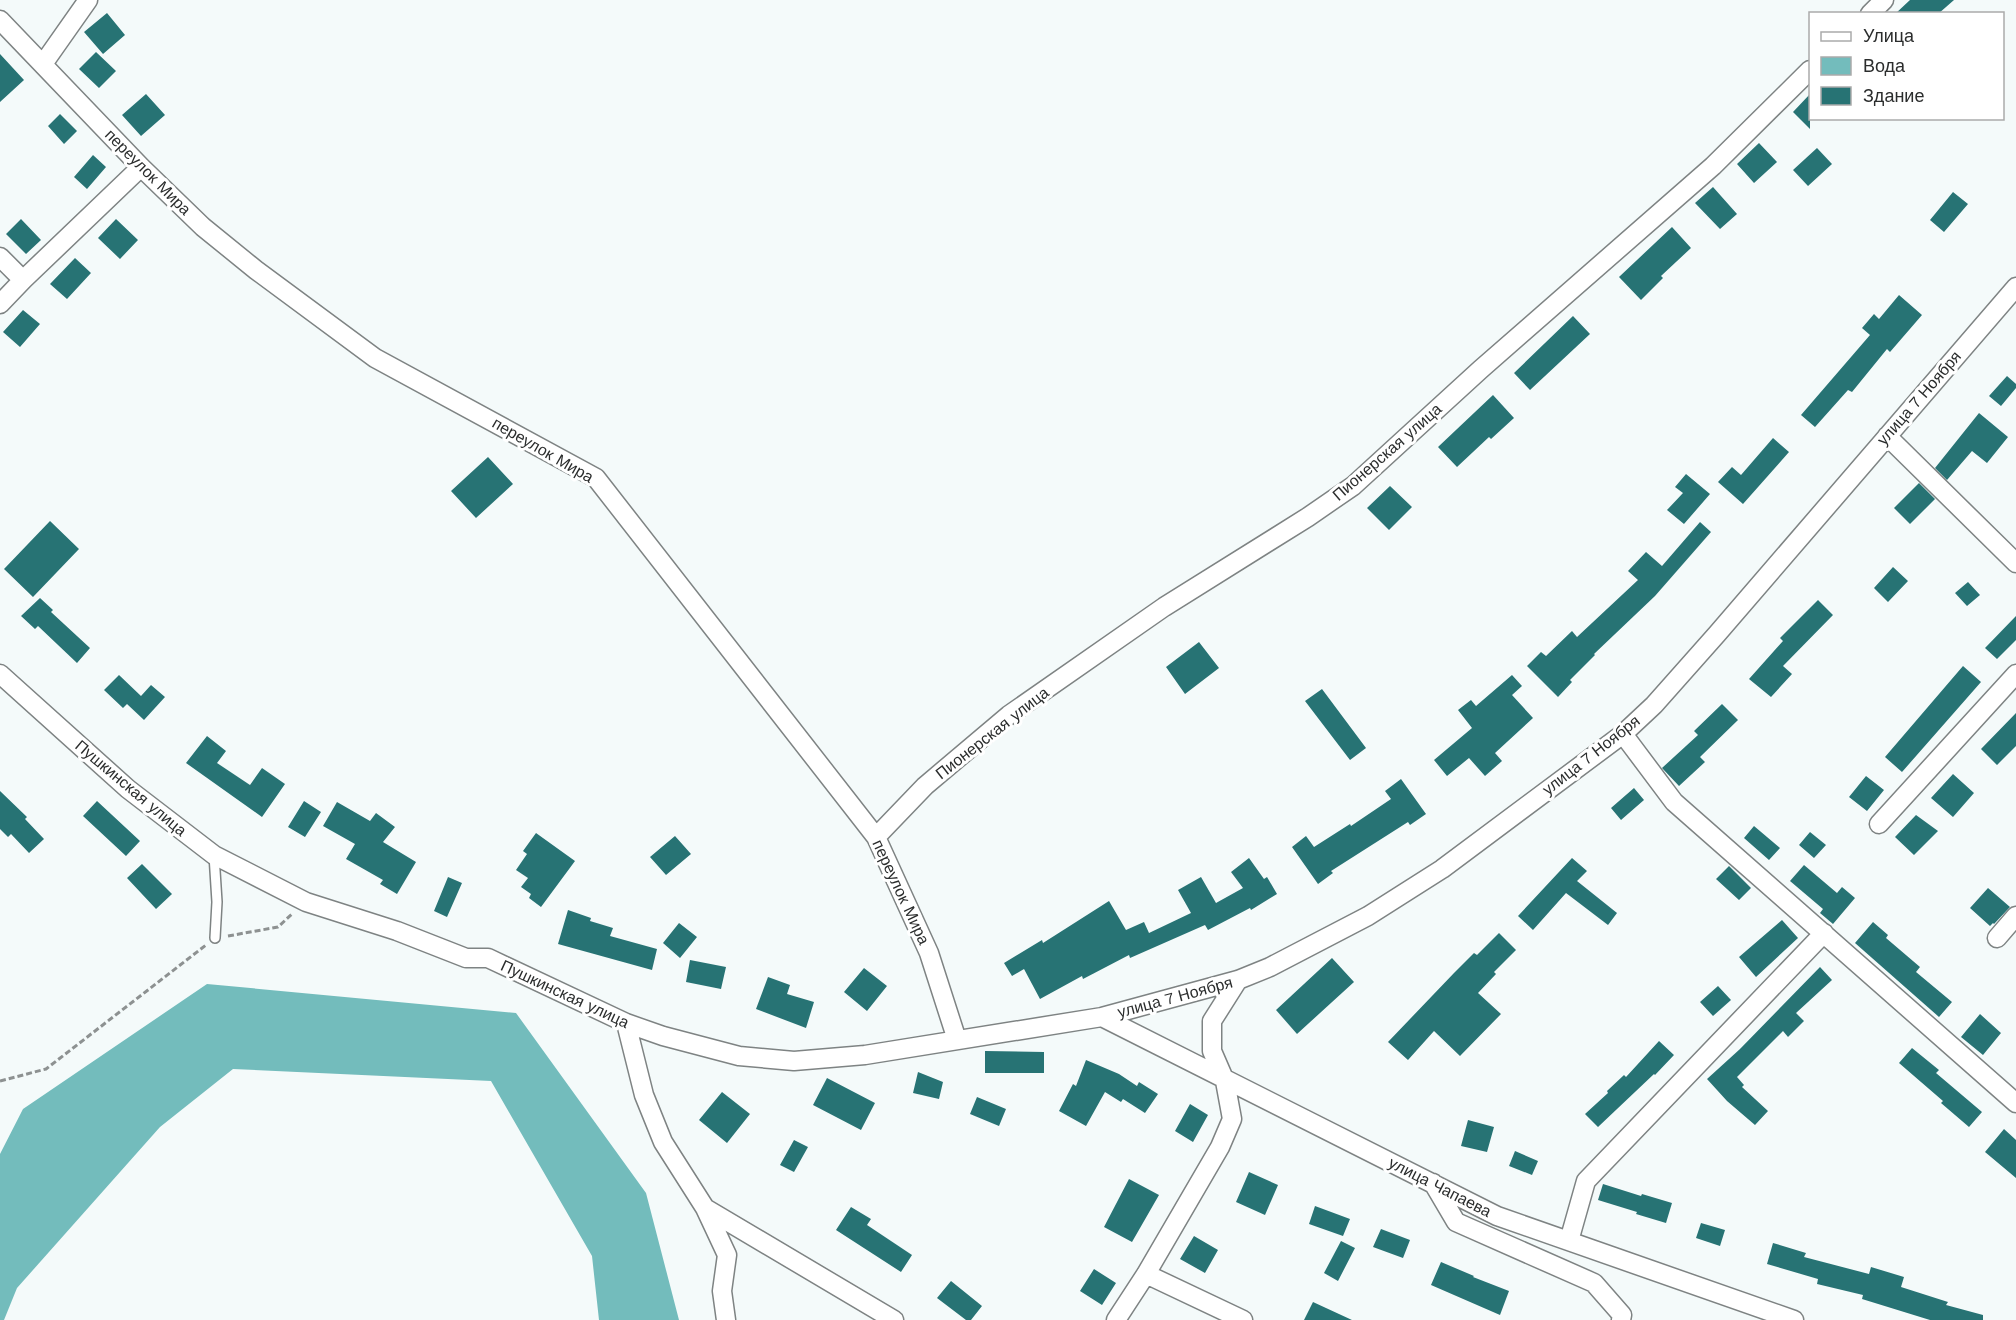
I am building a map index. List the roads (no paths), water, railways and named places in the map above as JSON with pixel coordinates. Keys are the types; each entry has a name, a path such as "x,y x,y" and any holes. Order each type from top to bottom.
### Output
{"street":[{"path":"43,64 88,0"},
{"path":"1872,12 1884,0"},
{"name":"переулок Мира","path":"0,20 141,167 203,227 256,270 375,358 596,478 876,837 929,953 957,1040"},
{"name":"Пионерская улица","path":"876,837 925,786 1009,715 1164,607 1308,517 1353,486 1481,369 1713,166 1809,71"},
{"path":"0,304 141,167"},
{"path":"0,257 23,280"},
{"name":"улица 7 Ноября","path":"1102,1017 1238,980 1270,967 1368,916 1423,881 1623,734 1654,705 1717,634 2016,286"},
{"path":"1887,435 2016,563"},
{"name":"Пушкинская улица","path":"0,674 128,789 214,855 306,902 397,931 466,958 488,958 626,1023 663,1036 739,1056 794,1061 865,1055 1027,1031 1102,1017"},
{"path":"1879,824 2016,674"},
{"path":"1623,734 1674,802 2016,1103"},
{"path":"1997,938 2016,916"},
{"path":"1569,1241 1586,1181 1824,933"},
{"path":"1116,1320 1146,1274 1220,1147 1232,1119 1225,1081 1212,1051 1212,1021 1238,980"},
{"name":"улица Чапаева","path":"1102,1017 1225,1081 1497,1216 1794,1320"},
{"path":"626,1023 644,1095 663,1142 705,1208 727,1255 722,1291 726,1320"},
{"path":"1432,1183 1456,1222 1594,1283 1622,1315 1621,1320"},
{"path":"705,1208 894,1320"},
{"path":"1146,1274 1243,1320"}],"lane":[{"path":"214,855 217,902 215,938"}],"water":[{"path":"207,984 516,1013 646,1193 679,1320 599,1320 592,1256 491,1081 233,1069 160,1127 17,1288 4,1320 0,1320 0,1154 23,1109"}]}
